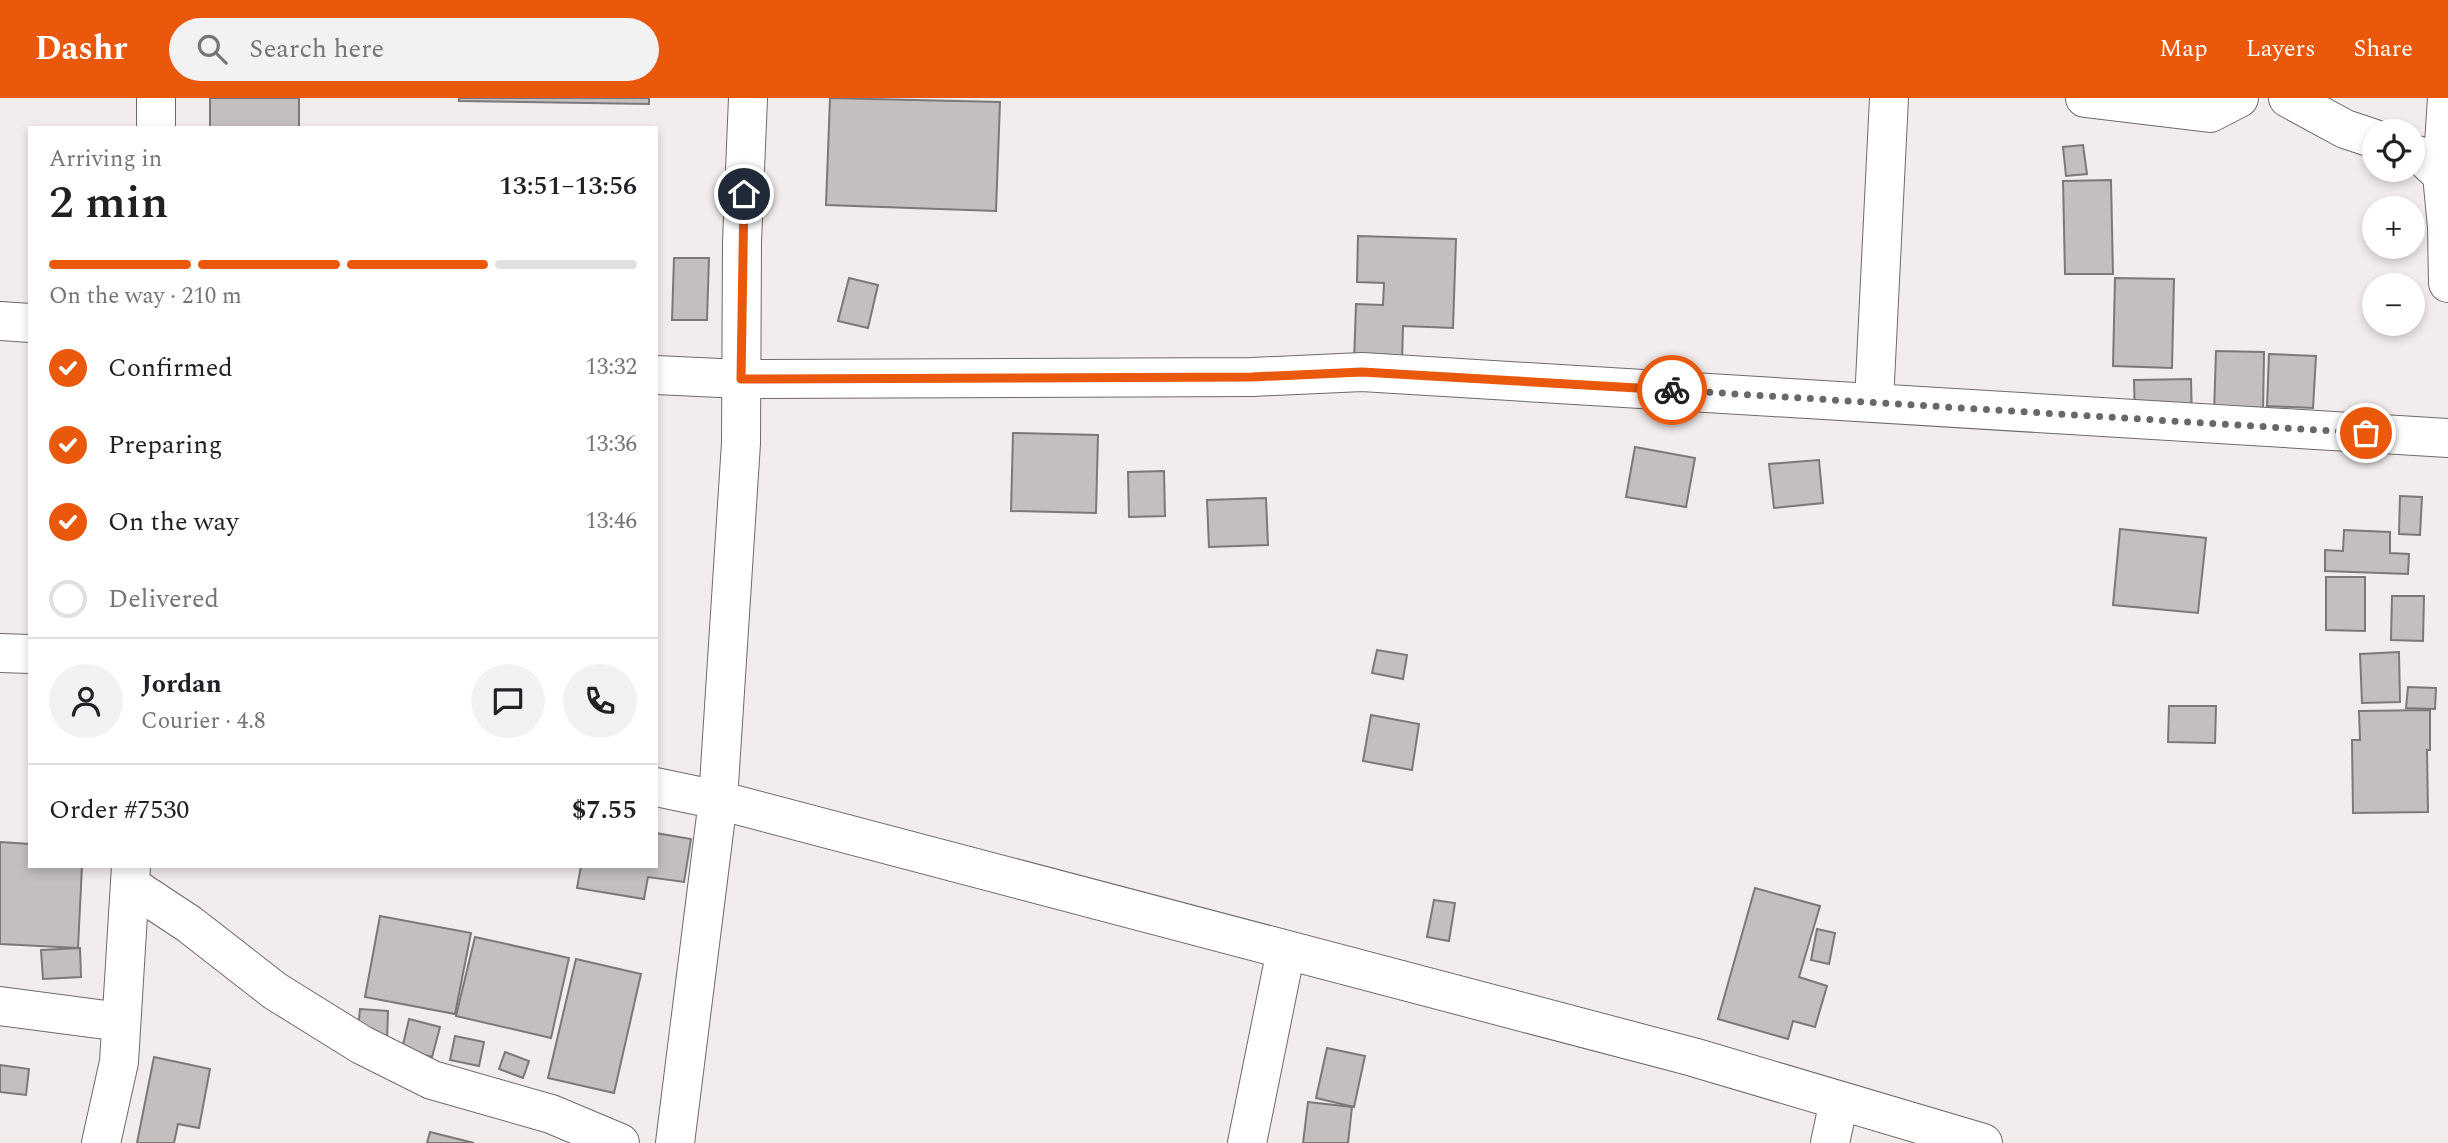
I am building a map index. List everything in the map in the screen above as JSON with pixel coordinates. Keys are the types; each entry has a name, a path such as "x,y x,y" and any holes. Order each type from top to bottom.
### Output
{"street":[{"path":"156,98 156,126"},
{"path":"675,1143 718,800 741,443 742,242 748,98"},
{"path":"1874,402 1889,98"},
{"path":"2085,98 2210,113 2239,98"},
{"path":"2288,98 2345,129 2362,135"},
{"path":"2447,98 2428,164 2447,227 2448,283"},
{"path":"0,321 28,323"},
{"path":"658,375 741,379 1252,377 1362,372 2448,438"},
{"path":"0,653 28,654"},
{"path":"658,787 718,800 1693,1057 1983,1143"},
{"path":"101,1143 119,1062 130,876"},
{"path":"130,876 275,991 362,1045 432,1080 551,1114 620,1143"},
{"path":"1247,1143 1286,950"},
{"path":"0,1006 121,1023"},
{"path":"1830,1143 1839,1101"}],"building":[{"path":"210,98 299,98 299,126 210,126"},
{"path":"459,98 649,98 649,104 459,101"},
{"path":"830,98 1000,102 996,211 826,205"},
{"path":"2083,145 2087,174 2066,176 2063,147"},
{"path":"2111,180 2113,274 2065,274 2063,181"},
{"path":"1358,236 1456,239 1453,328 1403,326 1402,365 1354,363 1356,304 1383,305 1384,283 1357,282"},
{"path":"674,258 709,258 707,320 672,320"},
{"path":"849,278 878,285 868,328 838,321"},
{"path":"2115,278 2174,279 2172,368 2113,366"},
{"path":"2216,351 2264,352 2263,414 2214,413"},
{"path":"2269,354 2316,356 2313,408 2267,406"},
{"path":"2191,379 2192,420 2135,421 2134,380"},
{"path":"1013,433 1098,435 1096,513 1011,511"},
{"path":"1635,447 1695,458 1686,507 1626,497"},
{"path":"1819,460 1823,503 1774,508 1769,464"},
{"path":"1164,471 1165,516 1129,517 1128,472"},
{"path":"2400,496 2422,497 2420,535 2399,534"},
{"path":"1266,498 1268,545 1209,547 1207,500"},
{"path":"2120,529 2206,538 2198,613 2113,605"},
{"path":"2344,530 2390,532 2390,553 2409,554 2408,574 2325,571 2325,550 2343,551"},
{"path":"2326,577 2365,577 2365,631 2326,630"},
{"path":"2392,596 2424,596 2423,641 2391,640"},
{"path":"1377,650 1407,655 1403,679 1372,673"},
{"path":"2399,652 2400,702 2362,703 2360,654"},
{"path":"2408,687 2436,688 2435,709 2406,708"},
{"path":"2169,706 2216,706 2215,743 2168,742"},
{"path":"2430,710 2430,750 2427,750 2428,812 2353,813 2352,740 2360,740 2359,711"},
{"path":"1371,715 1419,724 1412,770 1363,761"},
{"path":"658,833 691,839 684,882 648,877 644,899 577,888 581,868 658,868"},
{"path":"0,842 28,844 28,868 82,868 78,948 0,944"},
{"path":"1755,888 1820,906 1799,977 1827,986 1815,1027 1793,1021 1788,1039 1718,1019"},
{"path":"1434,900 1455,903 1449,941 1427,937"},
{"path":"380,916 471,933 455,1014 365,997"},
{"path":"1817,929 1835,933 1829,964 1811,960"},
{"path":"475,937 569,958 551,1038 456,1016"},
{"path":"80,948 81,977 43,979 41,950"},
{"path":"576,959 641,974 614,1093 548,1078"},
{"path":"360,1009 388,1011 387,1042 357,1040"},
{"path":"409,1019 440,1027 432,1057 402,1049"},
{"path":"455,1036 484,1042 479,1066 450,1060"},
{"path":"1327,1048 1365,1056 1354,1107 1316,1098"},
{"path":"505,1052 529,1061 523,1078 499,1069"},
{"path":"154,1057 210,1069 199,1128 178,1124 174,1143 137,1143"},
{"path":"0,1065 29,1069 26,1095 0,1092"},
{"path":"1308,1102 1352,1107 1348,1143 1303,1143"},
{"path":"430,1132 474,1143 427,1143"}],"way so far":[{"path":"1672,390 2366,433"}],"route":[{"path":"744,194 741,379 1252,377 1362,372 1672,390"}]}
